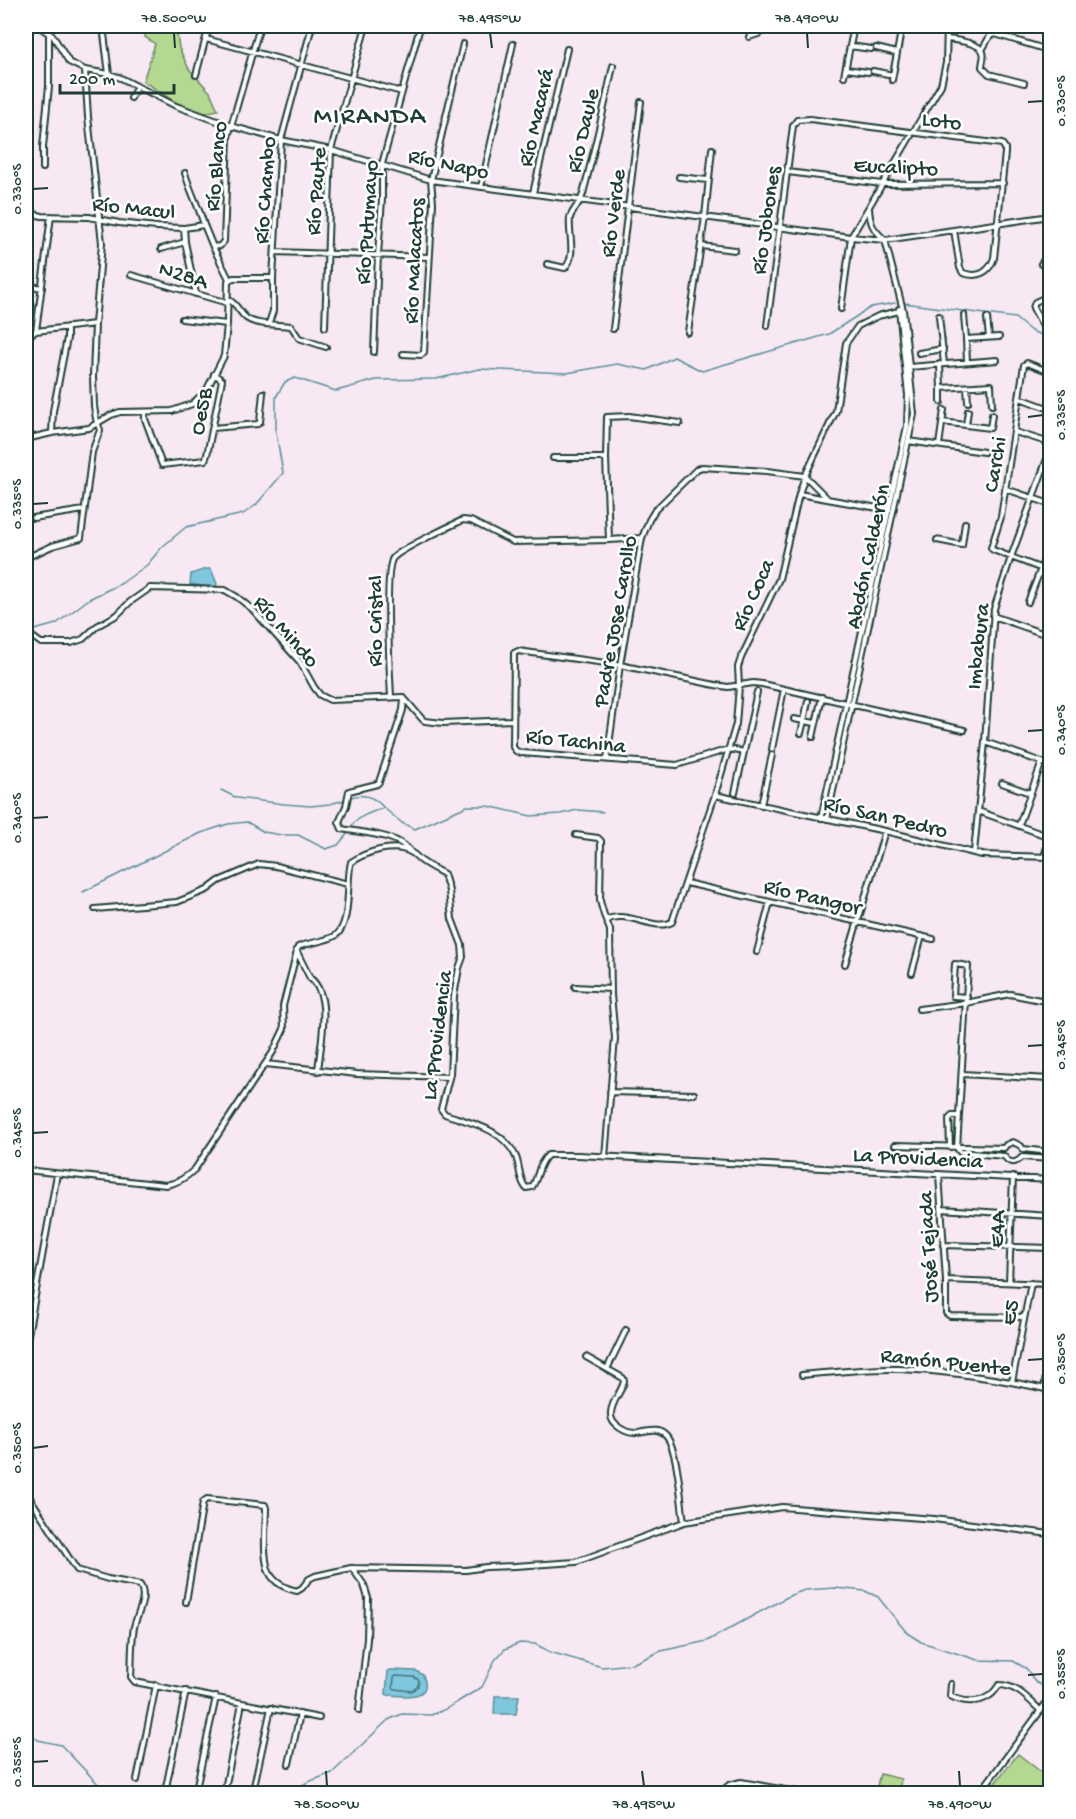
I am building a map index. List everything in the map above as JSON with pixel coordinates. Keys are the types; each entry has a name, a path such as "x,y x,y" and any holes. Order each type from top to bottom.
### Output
{"street":[{"name":"Río Napo","path":"38,26 49,33 69,62 86,70 109,74 176,106 231,126 281,140 331,150 431,180 627,208 885,240 1050,216"},
{"path":"103,26 109,74"},
{"path":"196,75 209,26"},
{"name":"Río Blanco","path":"213,247 220,246 224,241 228,137 260,26"},
{"name":"Río Chambo","path":"269,323 273,311 281,140 312,26"},
{"name":"Río Paute","path":"324,327 331,150 366,26"},
{"path":"749,37 761,33 766,26"},
{"path":"844,76 854,26"},
{"path":"846,69 892,77 902,28 876,26"},
{"path":"841,309 850,237 941,85 946,65 947,26"},
{"name":"Río Putumayo","path":"374,352 382,164 420,27"},
{"path":"43,168 49,86 49,33"},
{"path":"982,50 990,36 995,34 1048,50"},
{"path":"206,39 402,92"},
{"path":"947,39 971,44 982,50 984,56 982,66 989,74 1024,83"},
{"name":"Río Malacatos","path":"403,354 423,354 433,203 431,180 463,44"},
{"path":"481,187 513,44"},
{"path":"850,46 897,53"},
{"name":"Río Macará","path":"533,193 567,49"},
{"name":"Río Daule","path":"547,264 562,268 567,266 572,239 570,218 581,201 599,134 613,66"},
{"path":"26,558 52,546 81,538 92,452 100,430 94,406 94,384 95,324 101,262 100,219 88,117 86,70"},
{"path":"131,98 137,86"},
{"name":"Río Verde","path":"613,329 641,102"},
{"name":"Loto","path":"797,120 810,119 1002,144 1005,153 1003,183 994,258 991,267 984,273 976,275 963,273 954,230"},
{"name":"Río Jobones","path":"767,326 793,126 797,120"},
{"path":"688,332 705,217 712,149"},
{"name":"Eucalipto","path":"788,172 882,184 1003,183"},
{"path":"185,173 204,225"},
{"path":"679,177 708,180"},
{"path":"868,207 873,229 885,240"},
{"name":"Río Macul","path":"26,212 42,216 100,219 157,227 184,228 204,225 229,279"},
{"path":"36,331 51,216"},
{"path":"184,228 196,294"},
{"name":"Abdón Calderón","path":"885,240 901,310 914,414 890,510"},
{"path":"161,249 185,242"},
{"path":"701,246 735,250"},
{"path":"275,252 429,257"},
{"path":"1041,264 1050,252"},
{"name":"N28A","path":"131,275 228,301"},
{"path":"26,439 80,430 120,412 179,410 192,404 206,391 224,356 228,324 227,283 229,279 273,278"},
{"path":"26,285 42,288"},
{"path":"1050,295 1035,302 1034,308 1044,328 1050,328"},
{"path":"228,301 233,302 246,318 256,322 291,326 301,339 326,347"},
{"name":"Río Coca","path":"606,920 617,916 671,924 715,795 736,724 738,667 779,579 805,476 836,411 846,343 858,326 878,316 901,310"},
{"path":"273,311 278,324"},
{"path":"964,315 967,362"},
{"path":"939,316 943,349 941,402"},
{"path":"987,318 989,338"},
{"path":"182,320 228,324"},
{"path":"26,337 36,331 95,324"},
{"path":"52,433 53,411 67,338 67,327"},
{"path":"966,339 999,337"},
{"path":"919,352 943,349"},
{"path":"907,368 997,360"},
{"name":"Carchi","path":"1011,557 991,548 1001,517 1023,369 1027,363 1050,372"},
{"name":"Abdón Calderón","path":"821,818 848,704 907,426 907,368"},
{"name":"Oe5B","path":"145,412 145,419 162,465 205,459 222,380 214,374"},
{"path":"941,388 991,385 992,405"},
{"path":"967,387 968,402"},
{"path":"213,428 258,424 263,393"},
{"path":"1020,398 1050,409"},
{"path":"939,445 944,410"},
{"path":"966,425 968,411"},
{"path":"942,422 990,428 992,415"},
{"path":"609,540 607,417 629,416 680,423"},
{"path":"1015,432 1050,444"},
{"path":"908,441 984,452"},
{"name":"Imbabura","path":"974,852 985,742 993,616 1011,557 1050,451"},
{"path":"553,458 606,458"},
{"name":"Padre Jose Carollo","path":"607,759 642,538 655,510 699,467 805,476"},
{"path":"805,476 828,499"},
{"path":"1006,489 1050,504"},
{"path":"799,494 890,510"},
{"path":"33,518 84,510"},
{"name":"Río Cristal","path":"391,697 388,609 390,563 398,553 465,520 513,542 642,538"},
{"path":"938,540 962,545 965,523"},
{"path":"1028,602 1050,544"},
{"path":"1011,557 1050,572"},
{"name":"Río Mindo","path":"26,628 30,635 41,643 71,643 83,639 96,626 117,615 130,602 150,588 221,590 237,597 252,609 300,662 314,687 324,698 330,700 404,698"},
{"path":"993,616 1050,636"},
{"name":"Río Tachina","path":"620,666 518,651 514,653 512,720 513,747 516,751 678,765 729,749"},
{"path":"620,666 715,686 739,686 753,683 964,730"},
{"path":"772,749 784,689"},
{"path":"735,793 757,692"},
{"path":"813,737 822,697"},
{"path":"404,698 425,721 443,723 512,720"},
{"path":"404,698 404,710 379,782 349,790 346,806 339,822 342,829 371,833 404,844 412,853"},
{"path":"801,733 808,701"},
{"name":"Abdón Calderón","path":"827,819 848,704"},
{"path":"794,719 815,723"},
{"path":"985,742 1050,765"},
{"path":"729,749 744,752"},
{"path":"761,805 772,755"},
{"path":"1019,825 1042,762"},
{"path":"1002,783 1030,794"},
{"name":"Río San Pedro","path":"715,795 885,831 982,855 1050,857"},
{"path":"978,811 1050,836 1044,856"},
{"path":"845,964 885,831"},
{"path":"576,835 600,839 600,901 610,930 615,1048 605,1157"},
{"name":"La Providencia","path":"296,950 300,946 335,936 341,930 345,917 350,864 357,858 381,850 403,850 412,853 422,862 444,874 449,891 452,919 462,945 463,957 454,996 449,1077 441,1106 442,1112 497,1134 507,1142 519,1164 526,1188 532,1187 537,1180 542,1162 548,1155 1050,1180"},
{"path":"95,909 177,902 259,864 273,865 348,884"},
{"name":"Río Pangor","path":"686,883 933,939"},
{"path":"757,952 770,902"},
{"path":"912,974 922,936"},
{"path":"296,950 324,1004 318,1071"},
{"path":"26,1170 166,1185 174,1184 188,1176 195,1169 273,1052 284,1029 283,1006 296,950"},
{"path":"966,997 953,996 955,964 968,965 957,1148 960,1152 1004,1156"},
{"path":"575,987 611,989"},
{"path":"919,1009 966,1004 1012,994 1050,1002"},
{"path":"273,1052 276,1065"},
{"path":"265,1064 357,1074 449,1077"},
{"path":"962,1074 1050,1079"},
{"path":"610,1092 694,1094"},
{"path":"950,1147 950,1117 959,1116"},
{"path":"895,1145 1004,1148 1014,1142 1023,1149 1050,1152"},
{"path":"1004,1148 1006,1160 1012,1162 1022,1157 1023,1149"},
{"path":"1022,1157 1050,1159"},
{"path":"26,1346 57,1174"},
{"name":"José Tejada","path":"939,1174 946,1313 950,1316 1024,1317"},
{"name":"E4A","path":"1009,1282 1013,1177"},
{"path":"941,1209 1050,1216"},
{"path":"943,1245 1050,1248"},
{"path":"946,1280 1050,1284"},
{"name":"E5","path":"1012,1382 1031,1283"},
{"path":"607,1369 626,1330"},
{"path":"1044,1389 1050,1353"},
{"path":"586,1357 623,1378 624,1381 612,1409 611,1418 615,1425 630,1432 658,1430 665,1435 672,1446 684,1522"},
{"name":"Ramón Puente","path":"802,1375 867,1369 898,1369 952,1373 1050,1390"},
{"path":"26,1492 77,1570 142,1587 143,1594 134,1630 132,1677 138,1683 319,1718"},
{"path":"186,1602 203,1502 206,1499 265,1505 266,1564 273,1578 286,1588 297,1591 315,1576 351,1568 466,1570 486,1566 576,1562 684,1522 782,1506 934,1519 1050,1534"},
{"path":"351,1568 364,1585 368,1598 367,1639 359,1710"},
{"path":"951,1684 950,1696 970,1702 989,1696 999,1685 1015,1688 1041,1711"},
{"path":"137,1780 156,1686"},
{"path":"165,1792 186,1691"},
{"path":"195,1794 216,1697"},
{"path":"979,1794 1050,1698"},
{"path":"224,1794 242,1702"},
{"path":"254,1786 271,1708"},
{"path":"289,1764 300,1714"},
{"path":"718,1794 729,1785 741,1782 808,1794"}],"green space":[{"path":"145,26 176,26 179,48 189,69 210,92 218,110 195,115 143,81 155,44 145,37"},
{"path":"1018,1754 1050,1779 1050,1793 987,1793"},
{"path":"880,1774 901,1779 899,1791 877,1786"}],"water":[{"path":"211,569 217,584 215,588 190,584 191,574"},
{"path":"388,1671 416,1671 423,1675 424,1689 421,1693 409,1696 386,1694"},
{"path":"495,1696 519,1696 516,1714 494,1714"}],"waterway":[{"path":"31,631 56,624 89,599 122,583 147,565 162,547 186,527 243,514 256,505 283,473 276,432 276,397 285,382 295,378 336,391 376,380 436,379 479,369 567,373 617,364 647,370 674,357 702,371 829,334 871,307 895,303"},
{"path":"904,303 1015,318 1031,331 1050,338"},
{"path":"221,790 237,798 284,804 311,806 344,800"},
{"path":"351,797 360,795 369,797 384,808"},
{"path":"351,827 361,817 384,808 402,823 415,829 467,806 488,806 531,816 578,810 603,812"},
{"path":"83,892 201,833 228,824 247,822 264,832 298,835 326,849 338,845 348,833"},
{"path":"286,1794 332,1773 388,1720 402,1714 431,1715 446,1709 482,1687 495,1660 505,1649 520,1643 535,1644 550,1652 602,1667 632,1664 661,1651 707,1641 791,1595 805,1590 835,1588 865,1591 878,1597 907,1633 921,1642 978,1660 1013,1661 1027,1669 1035,1682 1050,1689"},
{"path":"26,1730 38,1740 61,1745 100,1786 113,1794"}],"district":[{"name":"MIRANDA","path":"370,114"}]}
